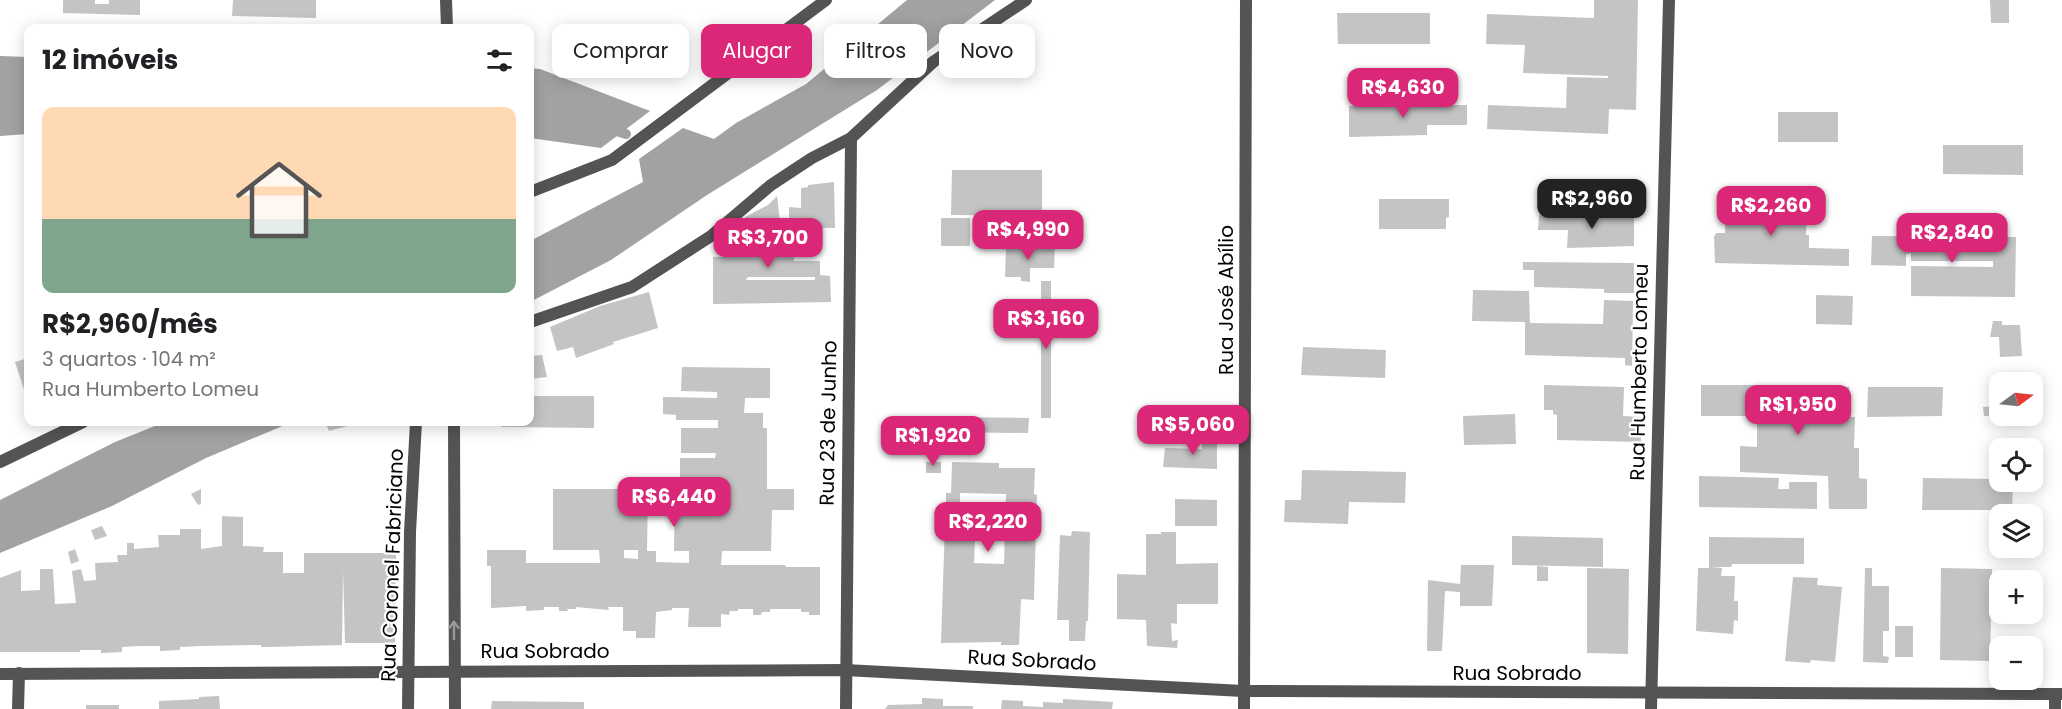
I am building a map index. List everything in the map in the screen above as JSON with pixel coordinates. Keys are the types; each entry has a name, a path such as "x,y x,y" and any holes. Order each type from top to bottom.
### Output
{"street":[{"path":"446,0 447,24"},
{"path":"534,190 612,160 826,0"},
{"path":"534,321 632,287 711,236 771,185 812,158 850,138 933,62 1026,0"},
{"name":"Rua José Abílio","path":"1244,709 1246,0"},
{"name":"Rua Humberto Lomeu","path":"1651,709 1669,0"},
{"name":"Rua 23 de Junho","path":"846,709 850,138"},
{"path":"0,462 75,426"},
{"name":"Rua Coronel Fabriciano","path":"408,709 410,532 416,426"},
{"path":"454,426 455,709"},
{"name":"Rua Sobrado","path":"0,674 845,670 1243,691 2059,694"},
{"path":"18,709 19,674"},
{"path":"2055,709 2059,694"}],"shaded area":[{"path":"907,0 995,0 964,24 939,24 939,43 927,52 927,24 878,24"},
{"path":"0,56 24,57 24,134 0,136"},
{"path":"534,68 552,74 552,78 564,78 650,111 601,148 534,139"},
{"path":"824,69 824,78 893,78 707,195 611,260 534,300 534,239 643,182 639,159 683,128 714,139 736,123 806,84"},
{"path":"155,426 282,426 206,458 112,506 0,553 0,500 115,442"}],"building":[{"path":"63,0 95,0 95,4 109,4 109,0 140,0 140,15 63,13"},
{"path":"233,0 316,0 316,18 232,16"},
{"path":"1594,0 1638,0 1636,110 1609,109 1608,134 1487,129 1488,105 1566,108 1567,77 1608,78 1608,76 1523,73 1525,45 1486,44 1487,14 1594,18"},
{"path":"1990,0 2009,0 2009,23 1991,23"},
{"path":"1337,13 1430,13 1430,44 1338,44"},
{"path":"1467,105 1467,125 1427,125 1427,135 1349,137 1349,106"},
{"path":"1778,112 1838,112 1838,142 1778,142"},
{"path":"1943,145 2023,145 2023,175 1943,174"},
{"path":"952,170 1042,170 1042,216 951,215"},
{"path":"834,182 835,228 789,227 789,207 801,208 801,188"},
{"path":"777,196 783,246 794,246 794,261 820,261 820,275 830,276 831,302 713,304 713,257 763,256 763,246 748,246 745,217 768,205","holes":["748,277 815,277 815,280 746,280"]},
{"path":"1379,199 1449,199 1446,229 1379,229"},
{"path":"1726,203 1807,204 1806,235 1809,235 1809,248 1849,249 1849,266 1715,263 1714,237 1716,233 1725,233"},
{"path":"1539,215 1634,217 1634,246 1567,248 1568,230 1538,230"},
{"path":"941,218 970,218 970,246 941,246"},
{"path":"1872,236 2016,237 2015,297 1911,296 1911,266 1993,267 1993,261 1911,261 1911,253 1906,254 1906,266 1871,265"},
{"path":"1055,246 1054,268 1030,268 1030,282 1021,281 1021,277 1005,277 1006,247"},
{"path":"1523,262 1634,263 1634,293 1604,293 1604,289 1534,287 1534,270 1523,270"},
{"path":"1041,281 1051,281 1051,418 1041,418"},
{"path":"1473,290 1529,291 1530,323 1603,324 1604,300 1633,301 1632,366 1625,365 1625,358 1525,355 1525,322 1472,321"},
{"path":"649,292 658,328 613,342 614,344 576,358 573,347 557,351 550,327 600,306"},
{"path":"1816,295 1853,296 1852,325 1816,324"},
{"path":"1993,321 2002,321 2002,325 2020,325 2022,356 2000,357 1999,337 1990,337"},
{"path":"1303,347 1386,350 1385,378 1301,375"},
{"path":"542,355 547,377 534,379 534,356"},
{"path":"24,359 24,390 15,362"},
{"path":"682,367 770,368 770,398 745,398 744,413 763,413 763,428 767,428 767,489 794,489 794,510 772,510 771,551 722,551 721,565 820,567 820,615 809,615 809,612 801,612 801,609 770,609 770,612 753,615 753,609 738,609 738,611 730,611 729,615 721,614 721,627 688,627 689,608 672,608 672,610 656,612 655,638 636,638 636,631 623,631 623,607 608,607 609,610 576,607 576,609 567,609 568,611 559,611 559,607 544,607 544,610 526,611 526,606 491,608 491,566 487,566 487,550 526,550 526,563 600,563 599,550 553,550 553,489 648,489 647,551 656,551 656,562 689,563 689,551 674,551 675,489 716,489 716,483 680,483 680,458 715,458 716,453 681,453 681,428 718,428 718,420 676,420 676,415 663,414 663,397 717,398 717,392 681,391","holes":["624,550 638,550 638,559 624,558"]},
{"path":"1544,385 1624,387 1623,416 1641,417 1641,442 1557,440 1557,415 1553,414 1553,410 1544,410"},
{"path":"1701,385 1765,385 1765,416 1779,416 1779,386 1849,387 1849,417 1855,417 1854,448 1859,448 1859,478 1867,479 1867,509 1829,509 1828,476 1740,472 1740,446 1757,447 1757,416 1701,416"},
{"path":"1868,387 1943,387 1942,416 1867,417"},
{"path":"534,396 594,396 594,428 501,427 534,426"},
{"path":"1983,407 1989,407 1989,416 1984,416"},
{"path":"1515,414 1516,444 1464,445 1463,416"},
{"path":"943,417 1029,418 1028,433 943,432"},
{"path":"327,426 347,426 329,431"},
{"path":"1202,438 1217,438 1217,469 1163,467 1165,448 1202,449"},
{"path":"926,462 941,462 941,473 926,473"},
{"path":"952,462 999,463 999,468 1035,468 1034,494 1037,495 1034,600 1021,599 1019,645 1001,645 1001,642 941,643 945,524 960,525 960,519 946,519 946,493 951,493","holes":["960,493 1006,494 1004,564 974,563 976,512 960,511"]},
{"path":"1302,470 1406,472 1405,503 1349,502 1348,524 1284,522 1285,500 1301,500"},
{"path":"1699,476 1779,478 1778,489 1789,489 1789,482 1817,482 1817,509 1699,507"},
{"path":"1923,478 1989,479 1989,492 2013,492 2012,504 1989,504 1989,510 1922,510"},
{"path":"201,489 201,504 198,505 191,494"},
{"path":"1175,499 1217,500 1217,526 1175,526"},
{"path":"222,516 243,517 243,546 264,547 263,552 283,552 283,573 304,573 304,553 396,553 395,643 345,643 343,570 342,645 201,646 160,651 160,646 140,646 122,647 122,652 101,653 101,650 0,652 0,578 21,570 21,591 40,590 40,569 53,569 55,604 76,603 72,571 81,569 84,581 96,580 95,563 118,562 117,555 127,555 127,543 134,543 134,549 159,547 158,535 180,535 180,529 201,529 201,549 222,546"},
{"path":"102,526 107,536 95,540 91,530"},
{"path":"1072,531 1090,532 1088,621 1086,621 1085,641 1069,641 1069,620 1057,620 1060,535 1071,536"},
{"path":"1161,532 1176,532 1176,564 1218,563 1218,604 1177,604 1177,624 1171,623 1172,641 1178,640 1177,648 1147,646 1146,620 1117,619 1117,574 1146,575 1146,534 1161,534"},
{"path":"1512,536 1603,538 1603,567 1512,565"},
{"path":"1709,537 1804,538 1804,564 1732,564 1731,567 1711,567 1722,568 1721,576 1735,576 1734,601 1738,601 1738,621 1734,620 1733,634 1696,631 1698,568 1709,568"},
{"path":"75,549 79,561 71,564 68,552"},
{"path":"1461,565 1494,565 1492,606 1460,606 1460,592 1445,591 1442,651 1427,651 1428,580 1460,584"},
{"path":"1537,566 1548,567 1548,581 1537,581"},
{"path":"1587,568 1629,569 1628,654 1587,653"},
{"path":"1865,568 1872,568 1872,586 1889,586 1889,631 1883,631 1883,656 1889,657 1888,663 1863,662"},
{"path":"1941,568 1992,569 1989,570 1989,624 1991,624 1989,661 1940,660"},
{"path":"1793,577 1818,578 1817,585 1842,587 1835,662 1785,661"},
{"path":"1895,626 1913,626 1913,657 1895,657"},
{"path":"219,696 220,709 159,709 159,701"},
{"path":"922,698 943,699 943,706 973,706 973,709 885,709 888,705 922,704"},
{"path":"1063,699 1113,702 1112,709 1001,709 1002,700 1023,701 1023,706 1043,707 1043,702 1063,703"},
{"path":"492,701 584,702 584,709 491,709"},
{"path":"86,705 119,705 119,709 86,709"}],"waterway":[{"path":"607,128 626,134"}]}
